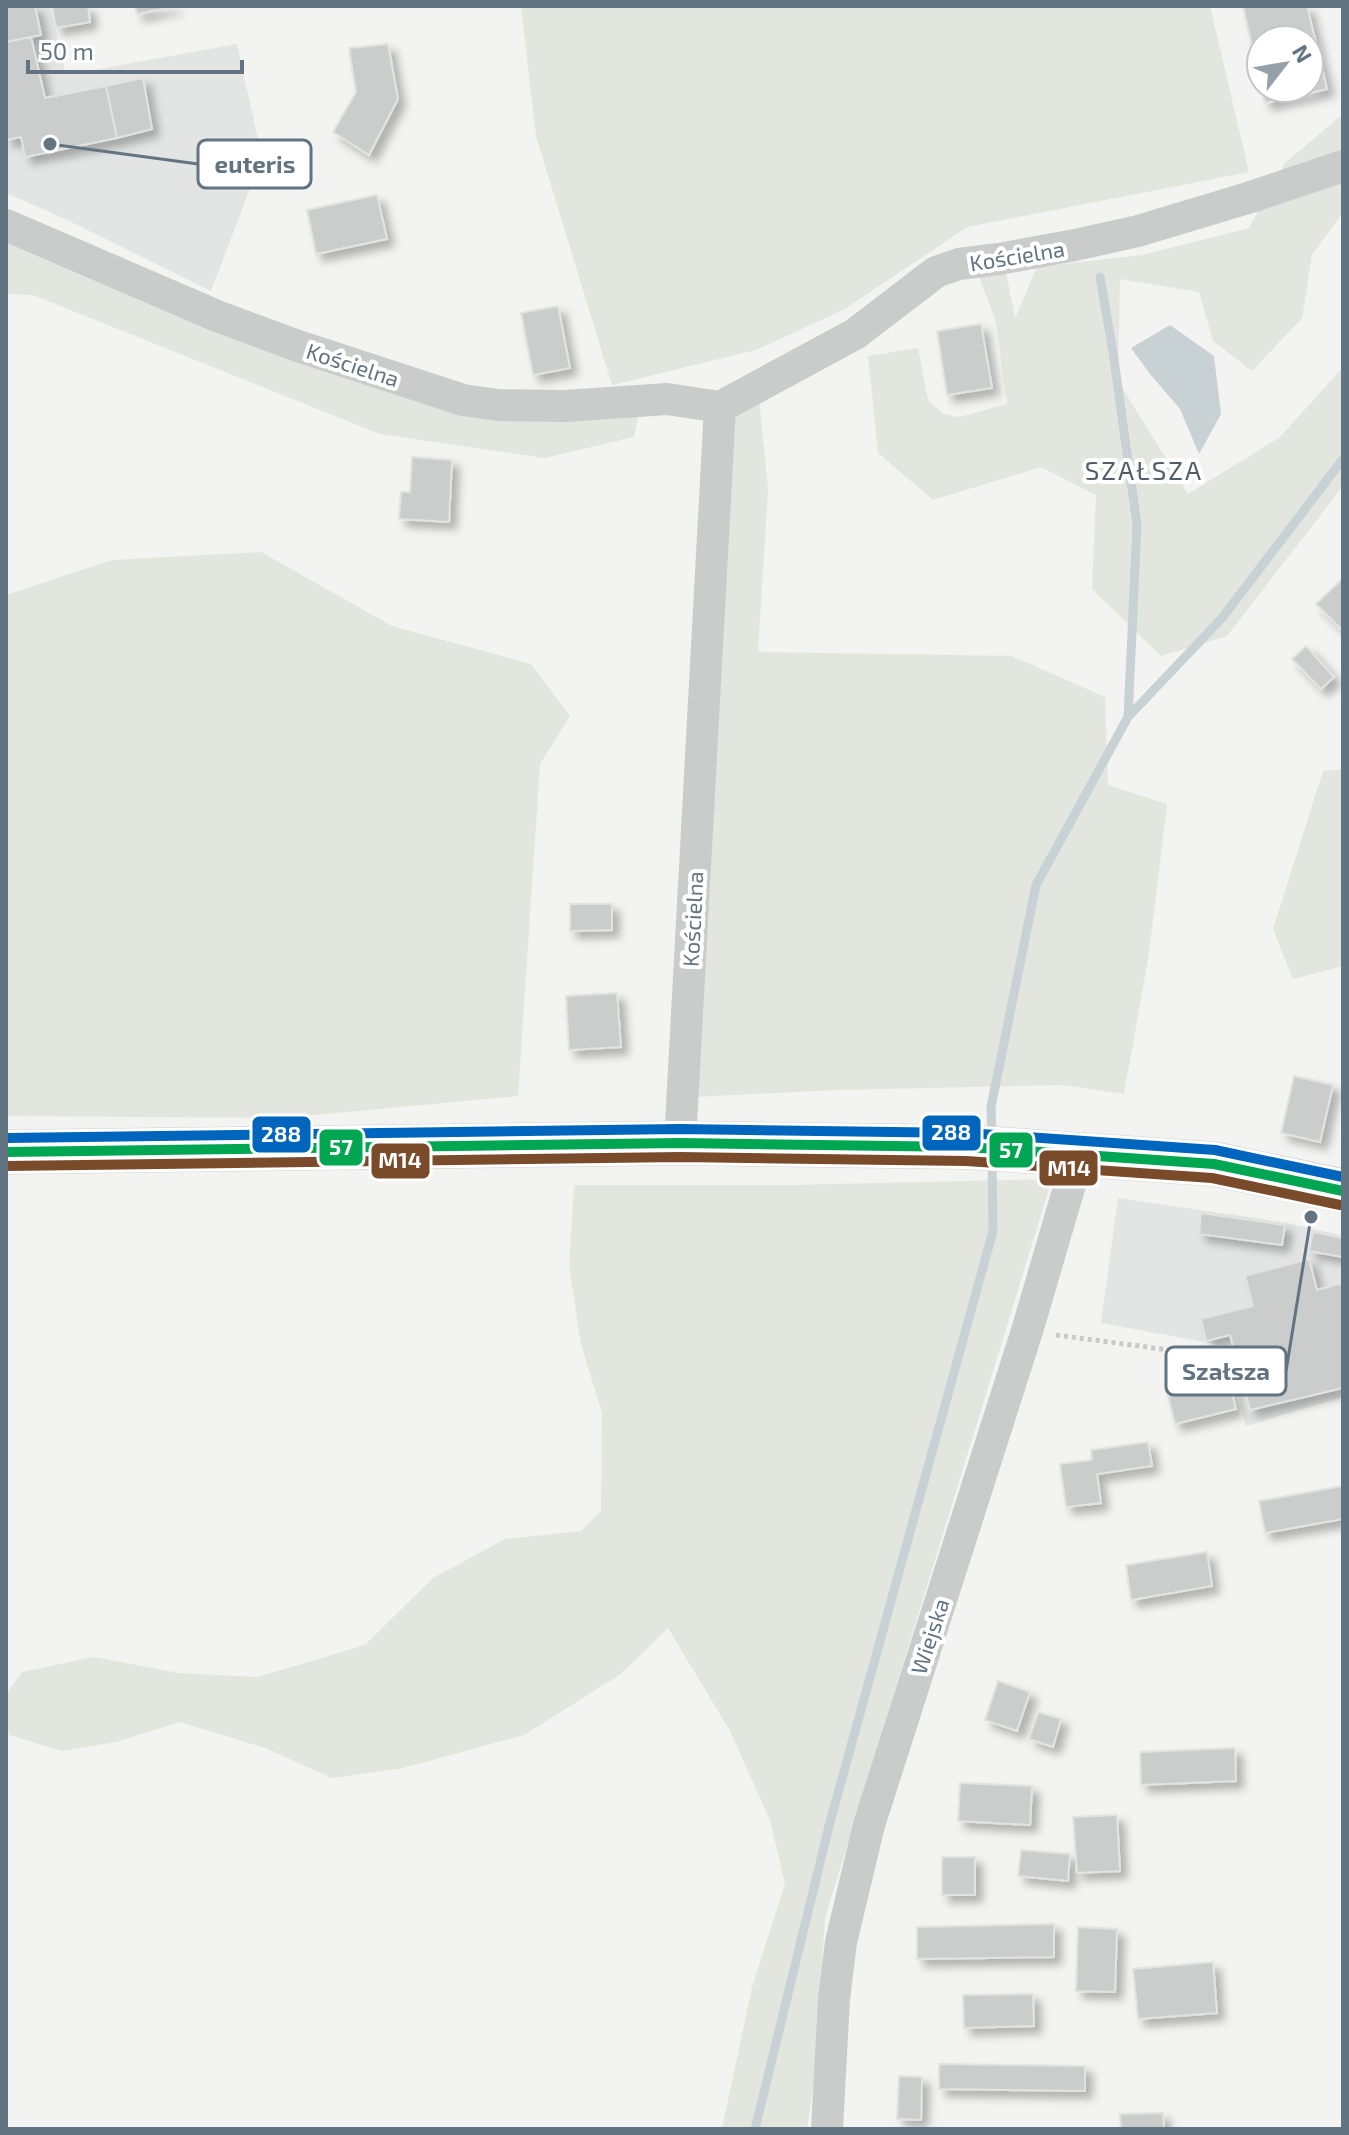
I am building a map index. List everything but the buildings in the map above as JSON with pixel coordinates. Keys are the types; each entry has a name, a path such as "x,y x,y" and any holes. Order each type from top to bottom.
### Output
{"main road":[{"path":"6,1152 680,1143 967,1147 1214,1164 1343,1191"}],"street":[{"name":"Kościelna","path":"6,225 217,316 463,400 498,405 565,406 667,399 720,407 854,343 936,272 959,264 1138,231 1343,166"},
{"name":"Kościelna","path":"680,1143 720,407"},
{"name":"Wiejska","path":"827,2129 834,1999 841,1942 869,1825 1027,1331 1079,1154"}],"path":[{"path":"1027,1331 1214,1356"}],"shaded area":[{"path":"6,6 50,6 66,75 237,44 262,157 211,291 6,193"},
{"path":"521,6 1210,6 1249,172 967,227 845,309 756,350 612,385 536,136"},
{"path":"1343,114 1343,212 1312,255 1302,318 1252,371 1213,341 1199,292 1120,279 1118,381 1188,494 1280,437 1343,367 1343,486 1227,636 1161,656 1092,589 1096,495 1041,467 933,500 878,453 868,356 918,348 928,400 943,414 959,417 1007,404 996,322 977,271 1005,267 1015,318 1037,267 1142,255 1249,228 1285,163"},
{"path":"6,225 463,400 641,400 634,437 544,458 380,434 33,295 6,294"},
{"path":"1170,325 1214,356 1221,414 1199,454 1180,409 1131,348"},
{"path":"759,398 768,489 758,652 1012,656 1105,697 1108,785 1167,804 1149,954 1124,1094 1063,1085 836,1090 695,1097 725,414"},
{"path":"261,552 392,626 531,664 570,716 540,764 518,1096 283,1118 6,1116 6,595 112,560"},
{"path":"1343,769 1343,966 1293,979 1273,929 1323,771"},
{"path":"1052,1179 825,1918 815,2074 807,2129 722,2129 752,1987 785,1884 770,1820 730,1731 668,1628 621,1674 524,1735 403,1768 332,1778 265,1748 180,1722 116,1742 62,1751 9,1735 6,1694 22,1672 94,1657 179,1673 258,1677 365,1645 433,1578 505,1539 581,1531 601,1511 602,1413 581,1344 569,1266 574,1185 792,1185"},
{"path":"1118,1198 1287,1223 1343,1236 1343,1397 1246,1426 1226,1346 1101,1323"}],"waterway":[{"path":"1100,277 1137,525 1128,717"},
{"path":"992,1137 991,1107 1036,885 1128,717 1222,618 1343,459"},
{"path":"755,2129 829,1826 993,1231 992,1160"}],"transit line":[{"name":"288","path":"6,1138 680,1129 967,1133 1215,1150 1343,1177"},
{"name":"57","path":"6,1152 680,1143 967,1147 1214,1164 1343,1191"},
{"name":"M14","path":"6,1166 680,1157 966,1161 1212,1178 1340,1205"}],"place":[{"name":"euteris","path":"50,144"},
{"name":"Szałsza","path":"1311,1217"}],"district":[{"name":"SZAŁSZA","path":"1144,469"}]}
